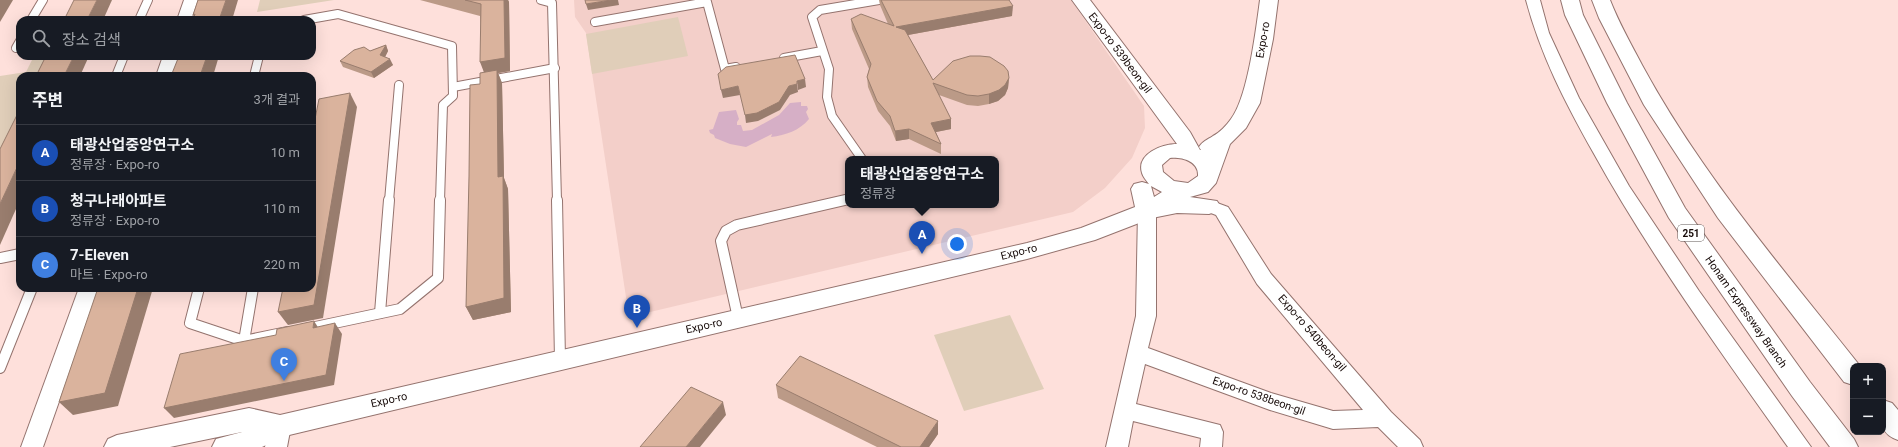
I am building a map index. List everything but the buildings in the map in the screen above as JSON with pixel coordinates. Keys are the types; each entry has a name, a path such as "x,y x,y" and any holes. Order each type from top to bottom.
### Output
{"main road":[{"name":"Expo-ro 539beon-gil","path":"1081,0 1126,59 1201,165 1215,209"},
{"name":"Expo-ro","path":"1218,142 1239,123 1250,103 1264,39 1269,0"},
{"name":"Honam Expressway Branch","path":"1570,0 1574,16 1617,104 1677,213 1801,389 1845,447"},
{"path":"1601,0 1608,18 1654,105 1722,206 1850,371"},
{"path":"1136,215 1133,209 1151,172 1164,124 1159,106"},
{"path":"1136,215 1186,190 1200,187 1201,165 1218,142 1189,138 1178,131"},
{"path":"1151,172 1174,151 1201,165"},
{"path":"1151,172 1162,184 1186,190 1215,209"},
{"path":"1136,215 1172,205 1190,204 1215,209"},
{"name":"Expo-ro","path":"225,447 278,436 560,360 1027,251 1087,234 1136,215"},
{"path":"1886,415 1898,429"},
{"name":"Expo-ro","path":"117,447 249,419 278,436"}],"street":[{"path":"185,16 191,0"},
{"path":"1533,0 1542,33 1572,98 1622,189 1692,296 1800,447"},
{"path":"165,72 170,60"},
{"name":"Expo-ro 540beon-gil","path":"1215,209 1264,279 1384,418 1412,447"},
{"path":"1117,447 1146,316 1136,215"},
{"path":"32,447 88,292"},
{"name":"Expo-ro 538beon-gil","path":"1138,353 1270,400 1333,420 1384,418"},
{"path":"1124,410 1212,432 1211,447"}],"lane":[{"path":"34,16 42,0"},
{"path":"141,16 148,0"},
{"path":"541,0 552,3 555,68 560,360"},
{"path":"860,156 832,116 828,97 829,69 812,17 820,10 879,0"},
{"path":"595,22 707,2 726,69 748,65"},
{"path":"198,292 190,323 244,342 400,309 438,278 443,105 453,96 452,46 338,14 316,18"},
{"path":"777,59 822,51"},
{"path":"118,72 122,60"},
{"path":"255,72 258,60"},
{"path":"453,87 555,68"},
{"path":"380,313 399,85"},
{"path":"738,318 721,241 726,232 737,225 845,200"},
{"path":"0,258 16,255"},
{"path":"0,368 30,292"},
{"path":"244,342 252,292"}],"shaded area":[{"path":"260,0 334,0 257,12"},
{"path":"574,0 1071,0 1144,106 1145,128 1132,158 1105,188 1073,212 629,317 586,33 575,17"},
{"path":"678,17 688,56 592,74 586,34"},
{"path":"32,60 57,60 52,72 26,72"},
{"path":"16,74 16,151 0,186 0,76"},
{"path":"801,102 801,106 807,106 808,109 806,112 809,119 801,127 782,135 771,137 772,134 746,147 730,144 715,138 709,130 713,129 719,112 736,110 739,119 737,125 741,125 743,131 752,130 779,115 790,103"},
{"path":"1010,315 1044,389 964,411 934,335"}],"place":[{"name":"태광산업중앙연구소","path":"922,254"},
{"name":"청구나래아파트","path":"637,328"},
{"name":"7-Eleven","path":"284,381"}]}
